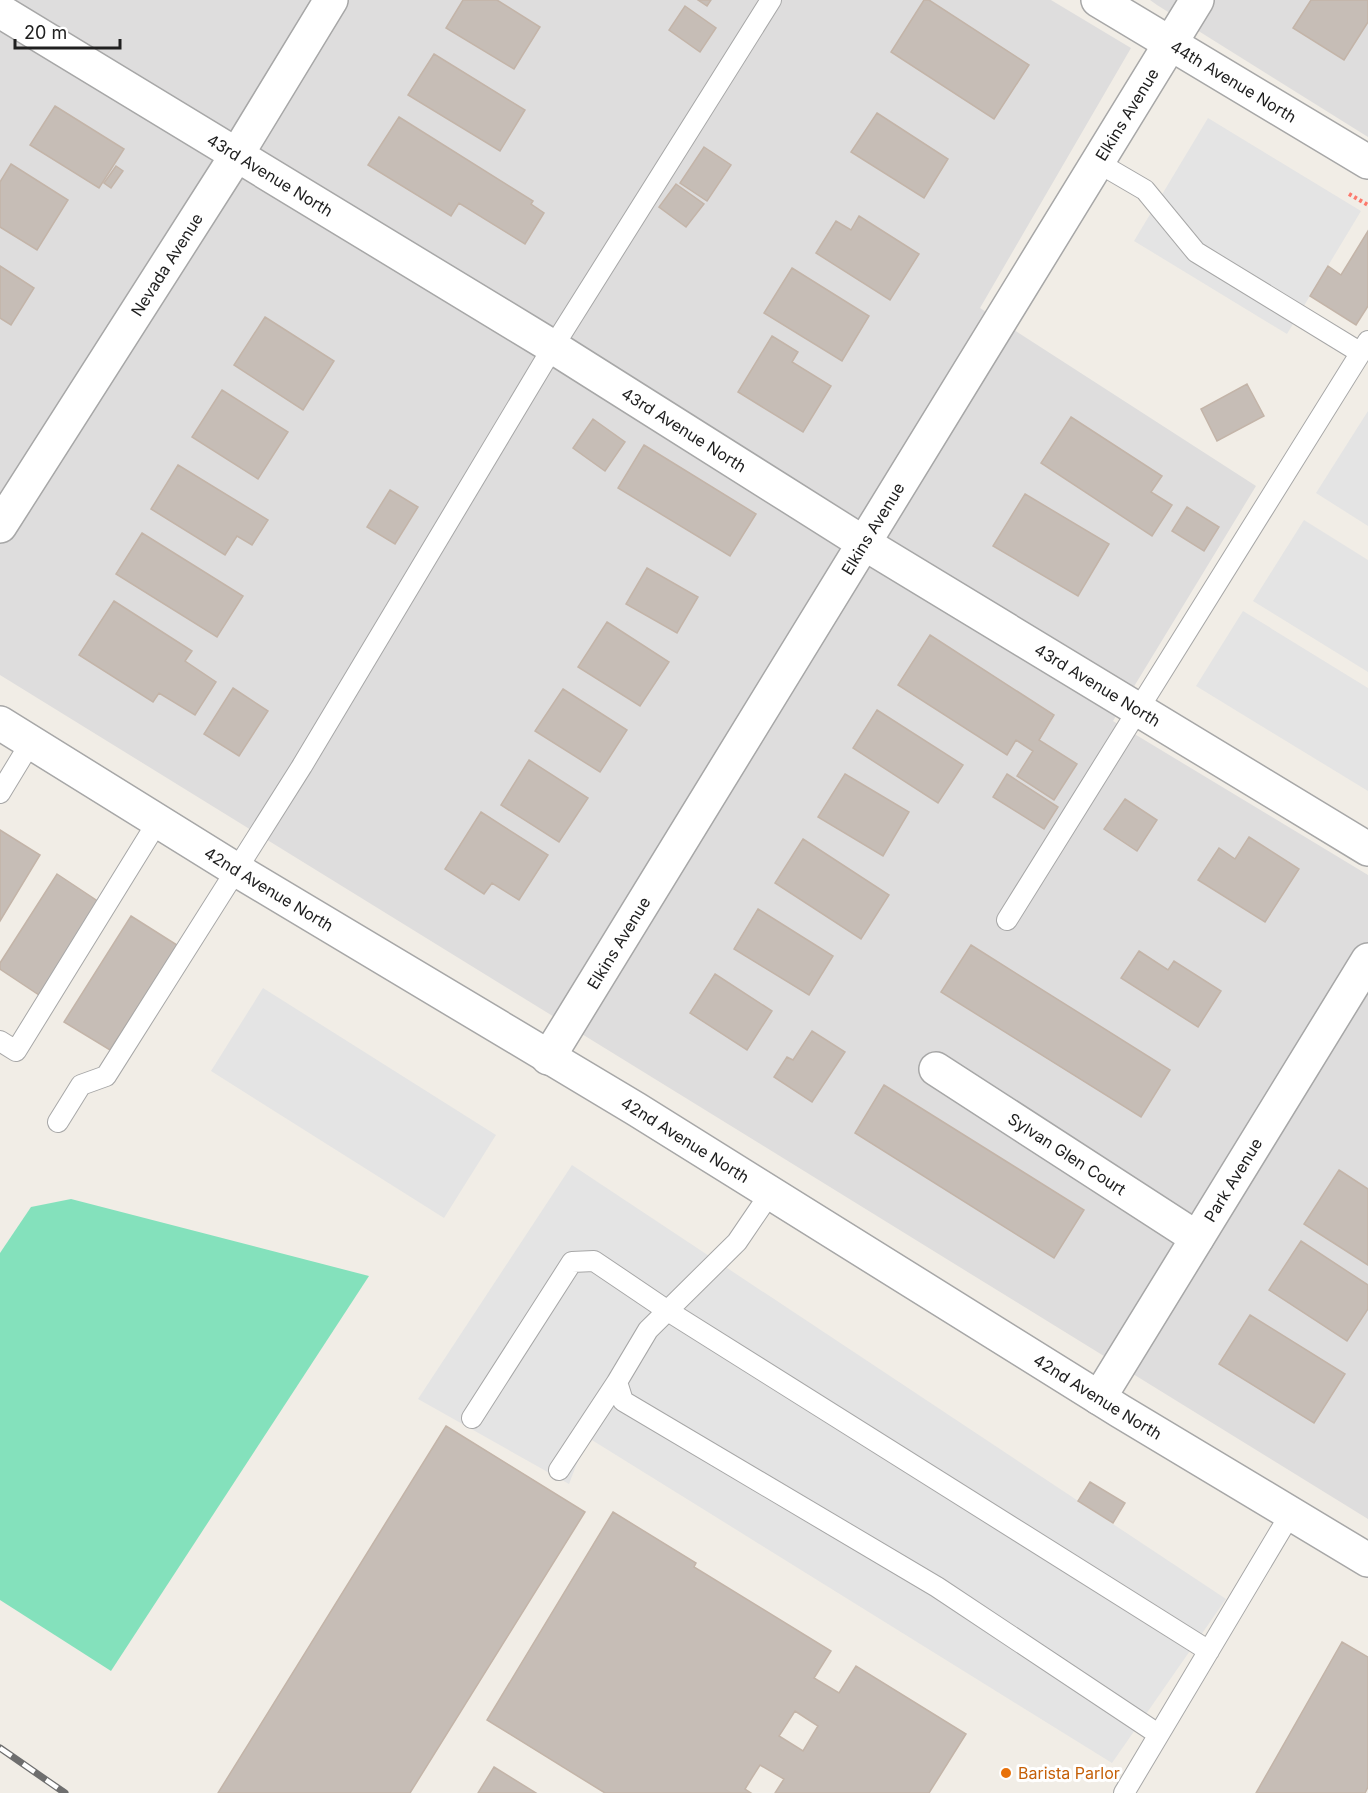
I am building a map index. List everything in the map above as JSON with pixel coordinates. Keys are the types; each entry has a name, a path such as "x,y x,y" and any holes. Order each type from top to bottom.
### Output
{"street":[{"name":"Nevada Avenue","path":"0,526 236,156 331,0"},
{"name":"44th Avenue North","path":"1098,0 1368,162"},
{"name":"Elkins Avenue","path":"548,1058 862,542 1197,0"},
{"name":"43rd Avenue North","path":"0,11 553,347 862,542 1368,849"},
{"name":"42nd Avenue North","path":"0,723 235,869 771,1192 1099,1398 1368,1560"},
{"name":"Park Avenue","path":"1099,1398 1368,960"},
{"name":"Sylvan Glen Court","path":"936,1069 1197,1238"}],"lane":[{"path":"58,1122 81,1085 106,1076 302,766 553,347 771,0"},
{"path":"1007,920 1140,711 1364,347 1196,252 1145,190 1097,162"},
{"path":"0,793 31,742"},
{"path":"0,1041 16,1051 158,821"},
{"path":"559,1470 648,1330 737,1242 771,1192"},
{"path":"472,1418 572,1262 594,1261 668,1311 1209,1651"},
{"path":"617,1382 623,1401 937,1587 1158,1734"},
{"path":"1124,1793 1290,1514"}],"shaded area":[{"path":"0,0 1051,0 1131,48 980,308 1256,486 1113,721 1368,875 1368,1519 0,675"},
{"path":"1150,0 1368,0 1368,137 1157,5"},
{"path":"1208,118 1361,211 1287,334 1134,241"},
{"path":"1368,411 1368,526 1316,493"},
{"path":"1304,520 1368,560 1368,672 1253,601"},
{"path":"1243,611 1368,688 1368,791 1196,686"},
{"path":"263,988 496,1135 444,1218 211,1071"},
{"path":"572,1165 1226,1599 1112,1763 587,1437 569,1484 418,1399"}],"green space":[{"path":"71,1199 369,1276 111,1671 0,1600 0,1253 31,1207"}],"building":[{"path":"463,0 497,0 540,27 514,69 446,28"},
{"path":"698,0 711,0 707,6"},
{"path":"924,0 929,0 1029,65 994,119 891,52"},
{"path":"1311,0 1368,0 1368,22 1344,60 1293,28"},
{"path":"685,6 716,28 700,52 669,30"},
{"path":"434,54 525,110 500,151 408,95"},
{"path":"55,106 124,149 99,188 30,145"},
{"path":"877,113 948,159 924,198 851,152"},
{"path":"399,117 533,201 531,204 544,213 525,244 459,203 451,216 368,165"},
{"path":"704,147 731,165 707,201 680,183"},
{"path":"11,164 68,200 37,250 0,227 0,182"},
{"path":"116,166 123,171 111,188 104,183"},
{"path":"676,184 704,204 686,227 659,207"},
{"path":"859,216 919,254 890,300 816,253 836,221 851,230"},
{"path":"1368,231 1368,306 1356,325 1310,296 1328,266 1341,275"},
{"path":"0,266 34,288 11,325 0,318"},
{"path":"792,268 869,316 842,361 764,313"},
{"path":"265,317 334,361 303,410 234,365"},
{"path":"772,336 798,352 792,362 831,386 803,432 738,392"},
{"path":"1247,384 1264,416 1217,441 1201,409"},
{"path":"222,390 288,432 258,479 192,437"},
{"path":"1071,417 1162,476 1151,492 1172,505 1152,536 1041,463"},
{"path":"593,419 625,442 605,471 573,448"},
{"path":"644,445 756,514 730,556 618,488"},
{"path":"178,465 268,520 252,545 237,536 225,555 151,509"},
{"path":"390,490 418,507 395,544 367,527"},
{"path":"1025,494 1109,544 1078,596 993,546"},
{"path":"1187,507 1219,527 1204,551 1172,531"},
{"path":"142,533 243,596 217,637 116,574"},
{"path":"647,568 698,597 677,633 626,604"},
{"path":"114,601 192,651 185,661 216,682 195,715 159,693 153,702 79,655"},
{"path":"607,622 669,662 640,706 578,667"},
{"path":"930,635 1054,715 1039,740 1077,764 1054,800 1017,776 1033,751 1016,740 1007,755 898,685"},
{"path":"233,688 268,711 239,756 204,734"},
{"path":"563,689 627,730 600,772 535,731"},
{"path":"877,710 963,765 938,803 853,748"},
{"path":"529,760 588,798 559,842 501,805"},
{"path":"845,774 909,812 883,856 818,817"},
{"path":"1007,774 1058,807 1044,829 993,797"},
{"path":"1125,799 1157,820 1137,851 1104,829"},
{"path":"481,812 548,855 519,900 492,883 484,894 445,869"},
{"path":"0,830 40,855 0,921"},
{"path":"1249,837 1299,869 1265,922 1198,880 1219,848 1235,859"},
{"path":"803,839 889,895 861,939 775,883"},
{"path":"57,874 99,902 39,995 0,969 0,963"},
{"path":"758,909 833,956 809,995 734,949"},
{"path":"131,916 177,945 110,1050 64,1022"},
{"path":"971,945 1170,1070 1141,1117 941,992"},
{"path":"1139,951 1168,970 1174,961 1221,991 1198,1027 1121,978"},
{"path":"715,974 772,1011 747,1050 690,1013"},
{"path":"812,1031 845,1052 812,1102 774,1077 787,1057 793,1060"},
{"path":"884,1085 1084,1210 1054,1258 855,1133"},
{"path":"1339,1170 1368,1189 1368,1265 1304,1224"},
{"path":"1301,1241 1368,1285 1368,1309 1347,1341 1269,1290"},
{"path":"1250,1315 1345,1374 1314,1423 1219,1364"},
{"path":"446,1426 585,1512 410,1793 218,1793"},
{"path":"1090,1482 1125,1503 1113,1523 1078,1501"},
{"path":"613,1512 696,1563 694,1567 831,1651 814,1678 839,1693 856,1666 966,1734 929,1793 775,1793 784,1779 760,1765 745,1789 751,1793 605,1793 487,1720","holes":["795,1711 818,1726 803,1751 779,1736"]},
{"path":"1342,1642 1368,1657 1368,1787 1365,1793 1256,1793"},
{"path":"494,1767 536,1793 478,1793"}],"railway":[{"path":"0,1748 65,1793"}],"place":[{"name":"Barista Parlor","path":"1006,1773"}]}
